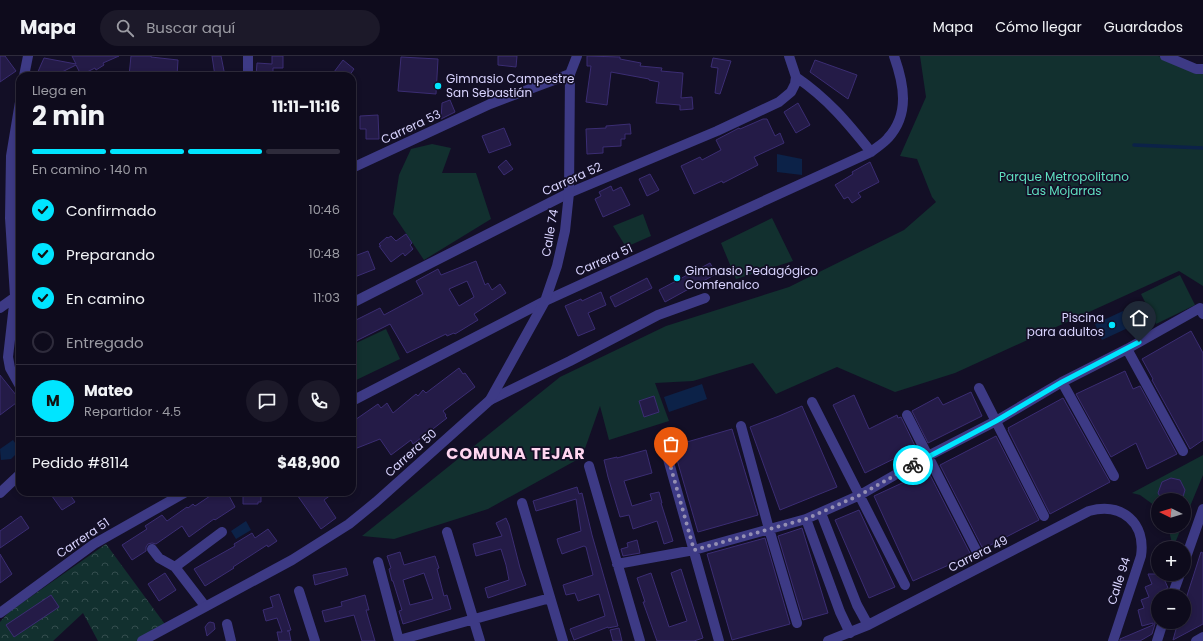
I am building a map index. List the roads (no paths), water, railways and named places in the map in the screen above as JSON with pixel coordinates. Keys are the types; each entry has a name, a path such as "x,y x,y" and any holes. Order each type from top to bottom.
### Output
{"street":[{"path":"25,72 28,56"},
{"path":"248,56 248,72"},
{"name":"Calle 74","path":"490,400 545,301 557,266 565,231 569,193 570,74 577,56"},
{"path":"789,56 796,77 812,88 836,110 871,152"},
{"name":"Carrera 51","path":"356,399 545,301 871,152 888,139 897,126 902,115 904,98 902,83 894,56"},
{"path":"1165,56 1186,60 1196,69 1203,69"},
{"name":"Carrera 53","path":"356,166 490,104 570,74"},
{"name":"Carrera 52","path":"356,301 569,193 717,131 779,102 791,92 795,84 796,77"},
{"path":"16,126 11,156 10,218 16,284"},
{"path":"0,308 16,296"},
{"name":"Carrera 50","path":"142,641 292,560 348,524 376,502 490,400 570,361 658,315 705,298"},
{"path":"16,302 8,357 10,368 16,379"},
{"path":"617,564 694,550 806,519 821,513 860,495 928,456 996,421 1062,382 1127,349 1200,308 1203,314"},
{"path":"1127,349 1183,451"},
{"path":"1062,382 1114,476"},
{"path":"979,388 1044,516"},
{"path":"812,402 905,585"},
{"path":"907,415 977,552"},
{"path":"741,426 769,529 797,623"},
{"path":"663,441 719,641"},
{"path":"589,466 640,641"},
{"path":"0,493 16,478"},
{"name":"Carrera 51","path":"0,614 94,544 179,496"},
{"path":"522,503 563,641"},
{"name":"Carrera 49","path":"828,641 868,625 1089,511 1107,508 1126,515 1137,528"},
{"path":"1191,543 1203,509"},
{"path":"821,513 857,605 868,625"},
{"path":"806,519 840,612 850,633"},
{"name":"Calle 94","path":"1113,641 1140,556 1142,546 1137,528"},
{"path":"176,567 222,532"},
{"path":"447,532 480,641"},
{"path":"152,549 159,558 176,567 205,606"},
{"path":"378,562 399,640 550,598"},
{"path":"299,591 315,641"},
{"path":"227,624 231,641"},
{"path":"1157,641 1161,629"},
{"path":"1196,641 1203,637"}],"water":[{"path":"777,154 802,159 802,175 777,172"},
{"name":"Piscina para adultos","path":"1123,311 1130,327 1102,340 1095,324"},
{"path":"702,384 707,399 669,412 664,397"},
{"path":"13,440 16,444 16,454 11,459 1,460 0,449"},
{"path":"246,521 251,530 236,539 231,531"}],"waterway":[{"path":"1134,145 1203,148"}],"place":[{"name":"Gimnasio Campestre San Sebastián","path":"438,86"},
{"name":"Gimnasio Pedagógico Comfenalco","path":"677,278"},
{"name":"Piscina para adultos","path":"1112,325"}],"district":[{"name":"COMUNA TEJAR","path":"516,453"}],"park label":[{"name":"Parque Metropolitano Las Mojarras","path":"1064,184"}]}
